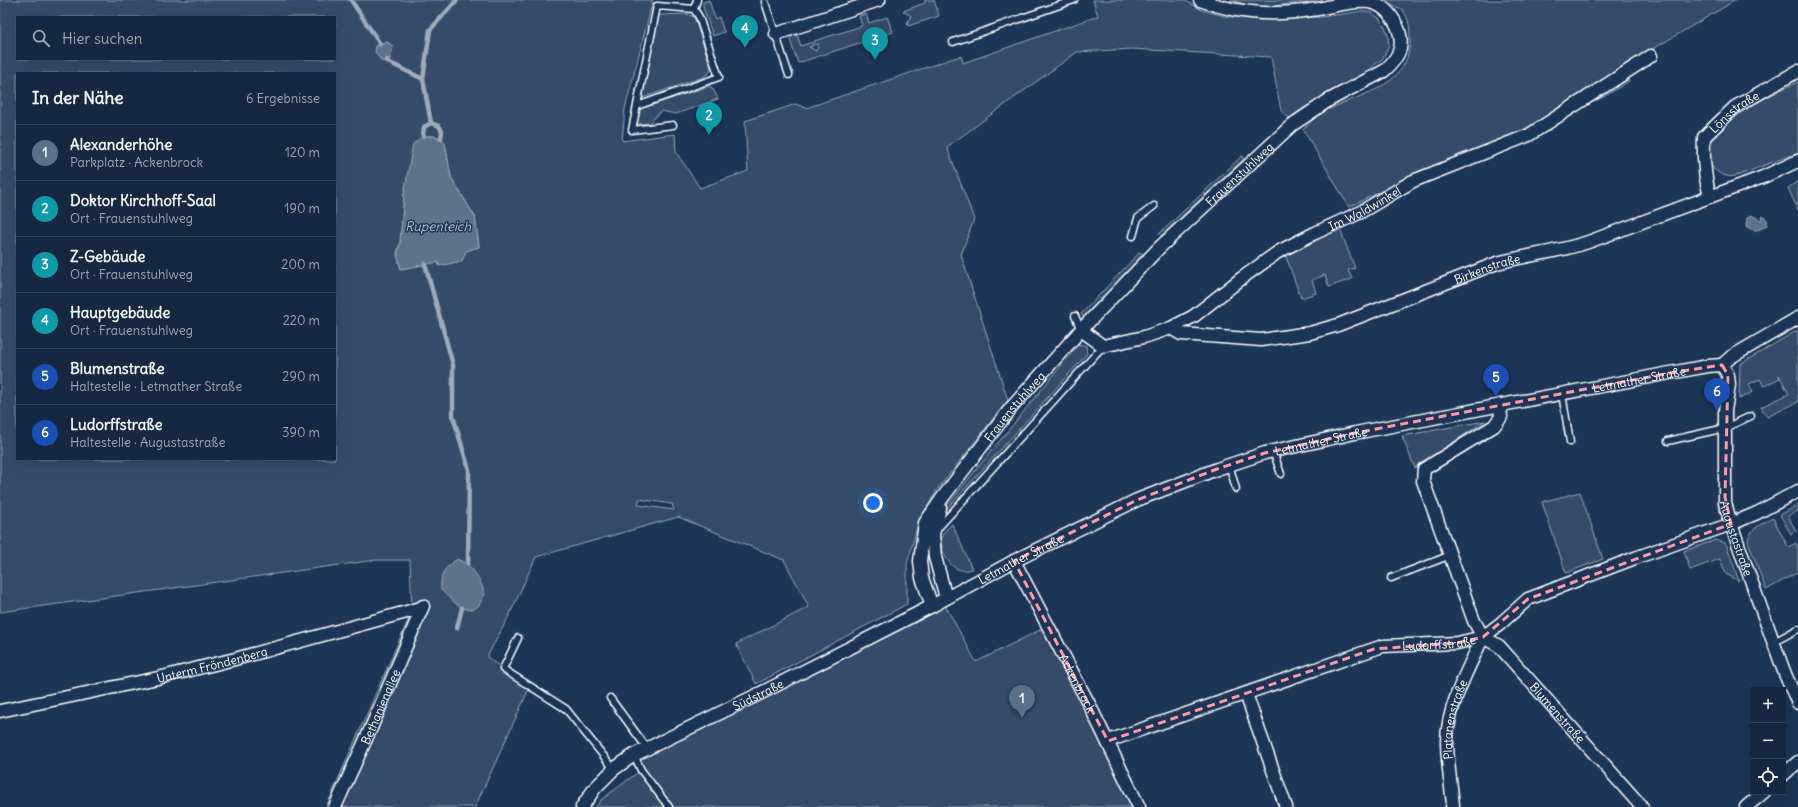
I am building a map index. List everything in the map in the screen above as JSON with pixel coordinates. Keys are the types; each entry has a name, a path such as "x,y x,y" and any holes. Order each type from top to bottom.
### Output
{"street":[{"path":"776,34 879,0"},
{"name":"Frauenstuhlweg","path":"932,606 922,578 920,561 925,523 1011,408 1081,330 1159,248 1292,125 1329,100 1384,71 1390,66 1400,50 1400,35 1396,24 1388,13 1379,6 1370,2 1340,4 1303,11 1267,13 1241,12 1226,9 1200,0"},
{"name":"Im Waldwinkel","path":"1103,346 1144,337 1172,328 1194,316 1278,252 1359,213 1413,181 1528,135 1651,56"},
{"name":"Lönsstraße","path":"1710,196 1706,183 1703,161 1704,138 1735,107 1798,72"},
{"name":"Birkenstraße","path":"1172,328 1181,334 1261,340 1310,333 1338,325 1496,263 1566,250 1798,161"},
{"path":"1722,365 1731,357 1798,318"},
{"path":"1081,330 1103,346"},
{"name":"Letmather Straße","path":"946,598 1014,561 1138,500 1229,464 1273,451 1355,433 1708,366 1722,365"},
{"name":"Augustastraße","path":"1722,365 1728,375 1725,411 1725,503 1731,524 1785,674 1798,703"},
{"path":"1483,637 1474,621 1423,481 1424,469 1494,426 1500,417 1500,405"},
{"name":"Ludorffstraße","path":"1108,741 1374,648 1383,646 1457,643 1483,637 1528,599 1635,558 1731,524 1758,513 1798,491"},
{"name":"Frauenstuhlweg","path":"943,497 933,534 935,558 946,598"},
{"name":"Ackenbrock","path":"1014,561 1108,741 1139,807"},
{"name":"Südstraße","path":"582,807 595,788 614,769 634,755 761,693 946,598"},
{"name":"Unterm Fröndenberg","path":"0,711 158,678 235,659 422,607"},
{"name":"Bethanienallee","path":"335,807 371,728 422,607"},
{"name":"Platanenstraße","path":"1452,807 1446,739 1459,687 1483,637"},
{"name":"Blumenstraße","path":"1483,637 1499,646 1642,807"},
{"path":"1246,694 1286,807"},
{"path":"1786,772 1798,762"},
{"path":"1746,807 1760,795"}],"lane":[{"path":"637,106 719,77 699,17 691,8 689,0"},
{"path":"691,8 697,0"},
{"path":"953,42 1074,0"},
{"path":"765,2 789,75"},
{"path":"673,125 632,130 657,6 691,8"},
{"path":"1133,236 1138,218 1154,206"},
{"path":"1075,316 1081,330"},
{"name":"Frauenstuhlweg","path":"933,534 1103,346"},
{"path":"1562,394 1570,442"},
{"path":"1668,441 1725,428 1751,416"},
{"path":"1273,451 1281,474"},
{"path":"1229,464 1236,489"},
{"path":"1391,578 1451,555"},
{"path":"1774,642 1798,629"},
{"path":"518,638 503,669 566,709 614,769"},
{"path":"610,698 647,748"},
{"path":"634,755 641,770 669,807"}],"highlighted area":[{"path":"1722,365 1728,375 1725,497 1731,524 1528,599 1483,637 1457,643 1374,649 1108,741 1014,561 1137,500 1217,469 1265,453 1355,433 1670,373"}],"shaded area":[{"path":"0,0 653,0 625,109 622,141 675,134 676,152 700,188 748,171 745,121 796,104 806,108 961,56 963,63 1098,16 1093,0 1184,0 1202,10 1224,16 1250,19 1322,17 1363,11 1372,13 1379,18 1386,29 1389,46 1383,58 1363,75 1305,107 1289,118 1281,111 1271,57 1132,49 1077,52 947,147 974,219 961,255 1008,400 937,490 918,523 907,564 907,604 756,684 736,644 809,607 784,560 678,517 536,557 510,614 487,657 529,689 475,807 326,807 412,611 410,560 376,560 0,612","holes":["423,136 441,138 445,143 451,177 475,217 479,246 439,265 438,262 401,269 397,254 400,243 404,194","639,499 672,504 674,510 638,505"]},
{"path":"709,0 715,19 719,17 724,32 713,36 703,7 703,2"},
{"path":"925,0 934,0 939,16 908,26 907,23 911,16 903,11 925,3"},
{"path":"1230,0 1318,0 1266,7 1252,6"},
{"path":"1386,0 1736,0 1646,53 1522,131 1379,192 1349,207 1303,129 1322,113 1378,88 1390,80 1400,70 1407,57 1410,41 1409,24 1402,9 1398,9"},
{"path":"687,14 694,17 711,68 709,73 703,77 636,100 659,15"},
{"path":"866,14 869,23 887,17 893,32 798,63 790,40 792,36 797,35 801,46 812,42 813,46 809,47 816,51 819,44 815,45 814,41 862,26 859,16"},
{"path":"1626,77 1629,81 1605,96 1550,124"},
{"path":"1798,82 1798,153 1743,174 1726,176 1715,170 1708,154 1712,141 1723,128 1737,116 1754,105"},
{"path":"710,86 718,99 676,114 661,111 650,123 636,124 639,109"},
{"path":"1242,156 1244,159 1161,236 1159,234"},
{"path":"1798,181 1798,210 1788,188"},
{"path":"1339,227 1355,268 1348,270 1352,279 1329,287 1325,275 1312,280 1316,293 1301,298 1285,254"},
{"path":"1140,252 1143,254 1084,317 1081,314"},
{"path":"1798,330 1798,402 1767,417 1761,407 1789,394 1779,375 1780,378 1764,386 1760,379 1749,384 1753,392 1739,399 1740,364"},
{"path":"1079,344 1086,346 1087,354 943,513 944,509"},
{"path":"1485,421 1415,468 1402,436"},
{"path":"1580,492 1603,559 1566,573 1542,502"},
{"path":"1798,505 1798,511 1788,516 1796,531 1791,534 1780,515"},
{"path":"1773,518 1788,547 1796,543 1798,548 1798,572 1766,590 1748,541 1754,530 1761,524"},
{"path":"952,524 972,569 957,569 945,556 942,545 943,534"},
{"path":"1716,540 1725,543 1727,546 1739,581 1726,574 1720,559 1690,570 1684,551"},
{"path":"943,601 976,662 1046,627 1134,807 596,807 601,800 641,770 638,757"}],"water":[{"path":"387,42 393,46 391,58 382,62 375,52 376,46"},
{"name":"Rupenteich","path":"423,136 441,138 445,143 451,177 475,217 479,247 466,251 462,261 439,266 438,262 401,269 397,254 400,243 404,194 413,144"},
{"path":"1751,215 1761,220 1763,216 1767,220 1767,225 1756,230 1749,228 1746,226 1747,218"},
{"path":"457,559 471,568 475,573 485,594 479,605 474,609 469,610 458,605 441,590 442,575"}],"waterway":[{"path":"351,0 380,44"},
{"path":"423,136 424,127 431,123 423,79 430,30 457,0"},
{"path":"387,60 388,62 423,79"},
{"path":"431,123 439,126 442,131 441,138"},
{"path":"425,264 453,365 453,416 469,470 468,563"},
{"path":"457,628 462,608"}],"place":[{"name":"Hauptgebäude","path":"745,48"},
{"name":"Z-Gebäude","path":"875,60"},
{"name":"Doktor Kirchhoff-Saal","path":"709,135"},
{"name":"Blumenstraße","path":"1496,397"},
{"name":"Ludorffstraße","path":"1717,411"},
{"name":"Alexanderhöhe","path":"1022,718"}]}
